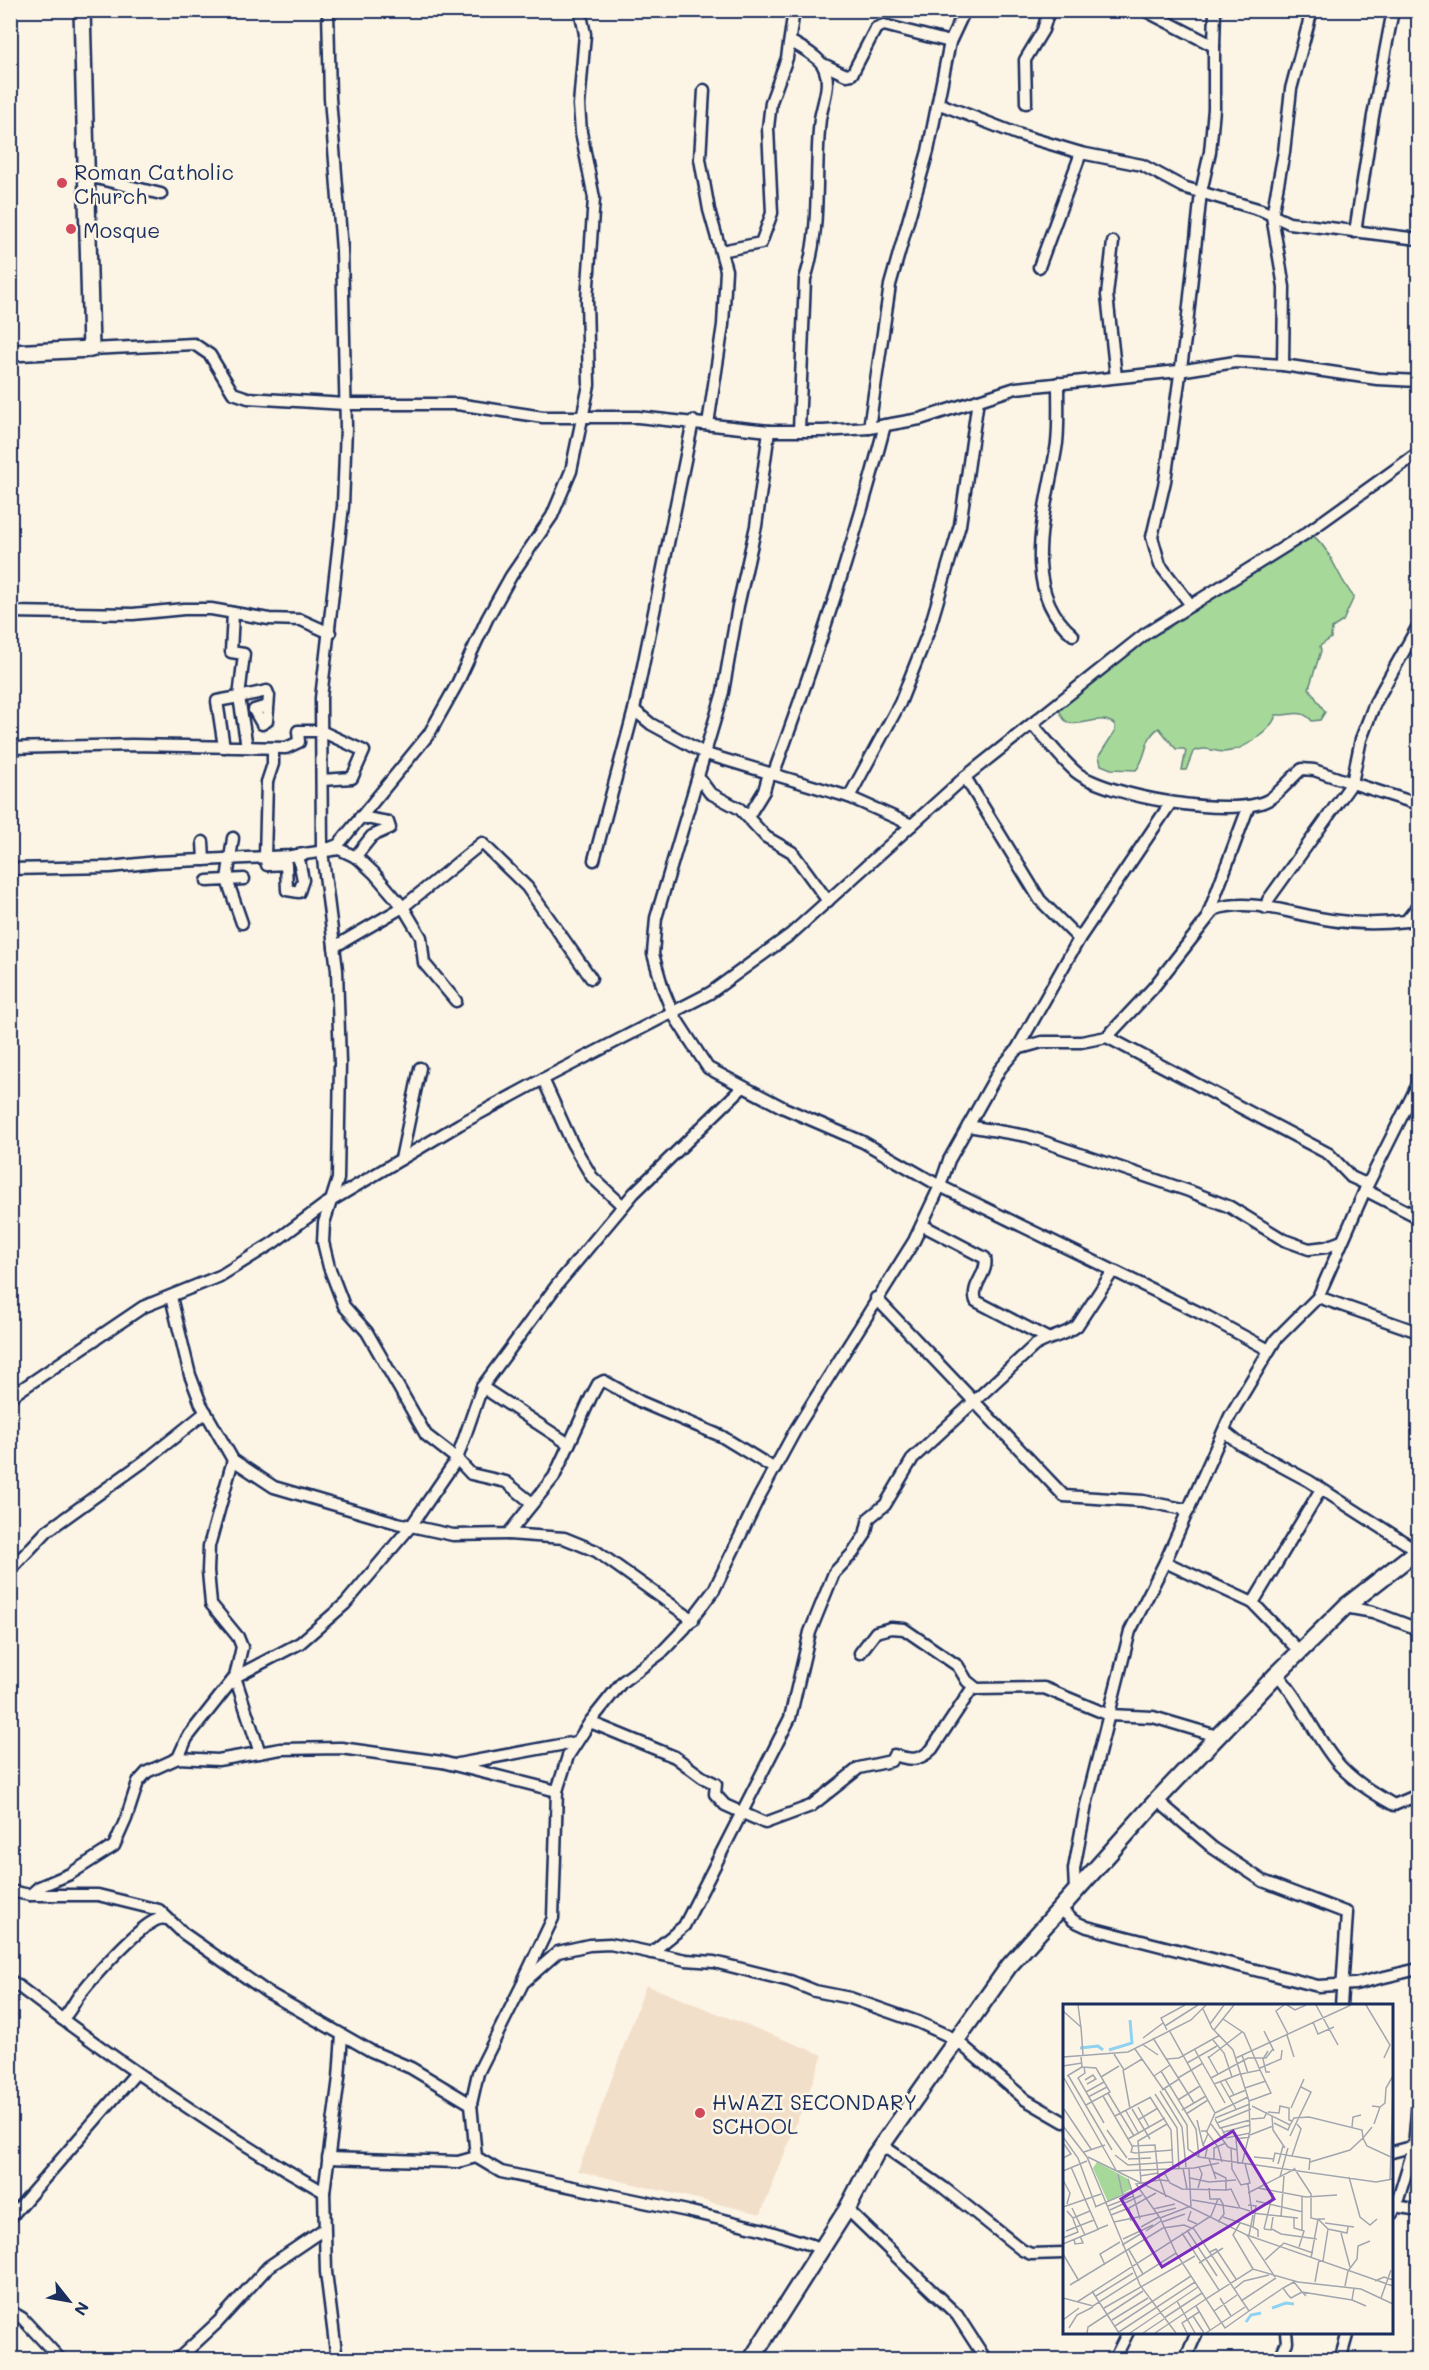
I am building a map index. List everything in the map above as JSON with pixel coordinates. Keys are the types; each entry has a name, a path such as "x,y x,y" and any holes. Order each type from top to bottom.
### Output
{"street":[{"path":"82,10 91,349"},
{"path":"328,10 330,98 342,250 345,404 343,506 321,698 322,851 334,947 340,1097 338,1179 324,1223 322,1242 328,1268 344,1306 367,1332 426,1436 457,1459 471,1474 506,1482 532,1503"},
{"path":"322,851 338,845 429,734 457,684 487,619 511,576 552,516 571,471 589,385 587,300 594,198 581,132 579,105 585,34 580,10"},
{"path":"721,250 761,243 772,213 770,111 790,41 794,10"},
{"path":"869,428 890,285 940,104 950,42 965,10"},
{"path":"1026,103 1025,60 1043,30 1049,10"},
{"path":"1144,10 1214,46"},
{"path":"1191,605 1161,565 1152,537 1165,481 1201,192 1210,152 1214,109 1215,10"},
{"path":"1283,364 1284,287 1272,216 1284,152 1291,89 1312,10"},
{"path":"1355,232 1372,116 1393,10"},
{"path":"790,41 823,64 846,75 852,74 876,28 884,25 950,42"},
{"path":"799,430 805,279 811,262 819,132 828,83 823,64"},
{"path":"704,90 700,159 726,270 723,325 708,424"},
{"path":"940,104 1017,134 1081,153 1142,165 1183,187 1262,210 1289,223 1419,239"},
{"path":"1039,267 1081,153"},
{"path":"88,176 161,194"},
{"path":"1113,242 1107,295 1116,377"},
{"path":"10,353 194,344 210,355 233,393 248,398 345,404 457,404 543,417 638,417 769,430 869,428 920,419 1016,388 1179,371 1235,362 1283,364 1373,379 1419,381"},
{"path":"1058,383 1057,442 1041,524 1040,568 1051,612 1073,635"},
{"path":"849,797 900,703 929,630 960,525 978,400"},
{"path":"594,860 634,710 693,422"},
{"path":"748,816 764,791 815,663 855,538 885,425"},
{"path":"769,430 756,526 738,606 723,692 699,778 663,887 656,918 652,954 673,1014 708,1068 784,1108 863,1142 940,1186 1269,1350"},
{"path":"10,1397 143,1307 220,1276 273,1243 330,1201 401,1159 543,1079 673,1014 747,968 791,934 965,777 1144,634 1305,534 1419,453"},
{"path":"10,612 134,614 184,609 301,620 330,633"},
{"path":"233,613 231,652 244,654 239,697 247,747"},
{"path":"1266,908 1268,900 1352,783 1361,739 1375,703 1419,626"},
{"path":"224,747 217,701 267,691 269,696 267,706"},
{"path":"634,710 651,724 706,754 849,797 912,825"},
{"path":"1032,724 1077,773 1097,782 1170,804 1248,808 1269,800 1302,769 1314,770 1419,804"},
{"path":"10,748 286,748 299,742 298,731 321,730 363,751 352,778 322,780"},
{"path":"273,748 273,764 267,782 265,857 267,865 286,864 287,890 299,892 303,880 298,855"},
{"path":"965,777 1040,900 1079,939"},
{"path":"699,778 710,793 748,816 766,837 792,852 828,901"},
{"path":"476,2157 471,2104 478,2073 553,1918 557,1791 568,1756 590,1722 622,1682 661,1653 693,1620 714,1590 775,1469 922,1225 949,1160 995,1076 1017,1049 1079,939 1170,804"},
{"path":"1208,916 1248,808"},
{"path":"355,857 372,836 390,828 388,822 360,817"},
{"path":"233,838 227,880 242,923"},
{"path":"203,842 204,860"},
{"path":"334,947 403,907 482,843 527,887 591,978"},
{"path":"10,869 110,867 298,855 339,849 355,857 374,873 403,907 421,937 424,963 456,1001"},
{"path":"207,881 244,879"},
{"path":"1017,1049 1042,1042 1081,1042 1107,1037 1154,988 1215,909 1224,906 1266,908 1329,920 1389,923 1406,921 1419,906"},
{"path":"1107,1037 1329,1154 1351,1177 1419,1217"},
{"path":"401,1159 420,1068"},
{"path":"543,1079 572,1143 592,1177 623,1206"},
{"path":"178,1758 187,1738 236,1677 300,1643 345,1604 411,1526 457,1459 482,1386 557,1285 623,1206 743,1087"},
{"path":"1075,1890 1074,1869 1086,1805 1130,1631 1165,1562 1224,1431 1269,1350 1285,1329 1318,1298 1367,1185 1417,1091"},
{"path":"968,1126 1027,1136 1189,1191 1230,1207 1284,1240 1309,1249 1326,1247 1342,1240"},
{"path":"922,1225 985,1258 985,1269 974,1292 976,1301 1047,1338"},
{"path":"651,1953 684,1926 790,1718 810,1632 834,1573 853,1553 865,1534 868,1518 885,1505 913,1458 1034,1346 1047,1338 1070,1332 1077,1326 1113,1271"},
{"path":"171,1296 181,1348 206,1412 233,1460 274,1487 411,1526 453,1534 508,1534 564,1538 596,1551 693,1620"},
{"path":"876,1298 1064,1496 1143,1501 1189,1510"},
{"path":"1318,1298 1419,1332"},
{"path":"508,1534 554,1477 591,1397 598,1384 604,1381 641,1401 721,1436 775,1469"},
{"path":"482,1386 569,1444"},
{"path":"10,1570 46,1530 146,1460 206,1412"},
{"path":"751,2360 847,2209 882,2145 1009,1966 1157,1800 1277,1674 1345,1607 1418,1551 1321,1489 1240,1444 1224,1431"},
{"path":"233,1460 209,1546 208,1571 211,1604 238,1637 242,1647 236,1677 260,1754"},
{"path":"1253,1603 1321,1489"},
{"path":"1165,1562 1253,1603 1300,1652"},
{"path":"1345,1607 1373,1612 1419,1629"},
{"path":"860,1653 876,1632 891,1628 904,1629 958,1666 973,1687"},
{"path":"1277,1674 1294,1693 1335,1760 1367,1790 1395,1805 1419,1795"},
{"path":"590,1722 675,1757 702,1778 716,1784 715,1794 725,1805 765,1823 811,1806 859,1768 891,1761 894,1755 912,1761 923,1758 932,1749 973,1687"},
{"path":"973,1687 1044,1688 1109,1715 1153,1717 1217,1736"},
{"path":"455,1765 576,1742"},
{"path":"30,1895 39,1887 70,1874 114,1846 138,1782 147,1772 178,1758 218,1760 281,1749 341,1748 455,1765 557,1791"},
{"path":"1157,1800 1213,1848 1263,1881 1347,1913 1341,2004"},
{"path":"10,1891 30,1895 98,1895 159,1910 167,1919 267,1992 342,2035 411,2068 471,2104"},
{"path":"1060,1909 1074,1921 1094,1929 1309,1984 1344,1985 1419,1969"},
{"path":"62,2019 67,2016 83,1990 130,1942 152,1922 161,1918 167,1919"},
{"path":"523,1983 558,1952 581,1946 610,1944 686,1960 714,1962 790,1981 815,1991 850,1998 918,2022 955,2039 1026,2100 1063,2121"},
{"path":"10,1980 136,2073 255,2152 324,2192"},
{"path":"337,2360 326,2272 324,2192 339,2078 342,2035"},
{"path":"10,2218 136,2073"},
{"path":"1419,2100 1416,2146 1394,2210 1419,2210"},
{"path":"882,2145 944,2188 1022,2250 1031,2254 1063,2253"},
{"path":"1393,2152 1416,2146"},
{"path":"328,2158 458,2162 476,2157 501,2172 687,2211 761,2229 821,2248"},
{"path":"847,2209 957,2315 986,2360"},
{"path":"177,2360 218,2322 268,2267 324,2229"},
{"path":"10,2311 22,2318 61,2360"},
{"path":"1114,2360 1127,2334"},
{"path":"1185,2360 1196,2334"},
{"path":"1340,2360 1347,2334"},
{"path":"1279,2360 1288,2336"}],"shaded area":[{"name":"HWAZI SECONDARY SCHOOL","path":"646,1985 823,2055 761,2214 578,2171"}],"green space":[{"path":"1308,532 1322,545 1354,597 1343,621 1332,628 1331,638 1320,646 1321,651 1309,688 1325,712 1320,720 1312,721 1300,714 1276,715 1262,734 1239,748 1224,752 1205,749 1193,752 1186,770 1182,770 1186,751 1176,749 1159,728 1150,737 1136,770 1111,769 1101,765 1099,756 1115,731 1115,725 1099,720 1074,724 1067,722 1061,715 1058,703 1145,634"}],"place":[{"name":"Roman Catholic Church","path":"62,183"},
{"name":"Mosque","path":"71,229"},
{"name":"HWAZI SECONDARY SCHOOL","path":"700,2113"}]}
